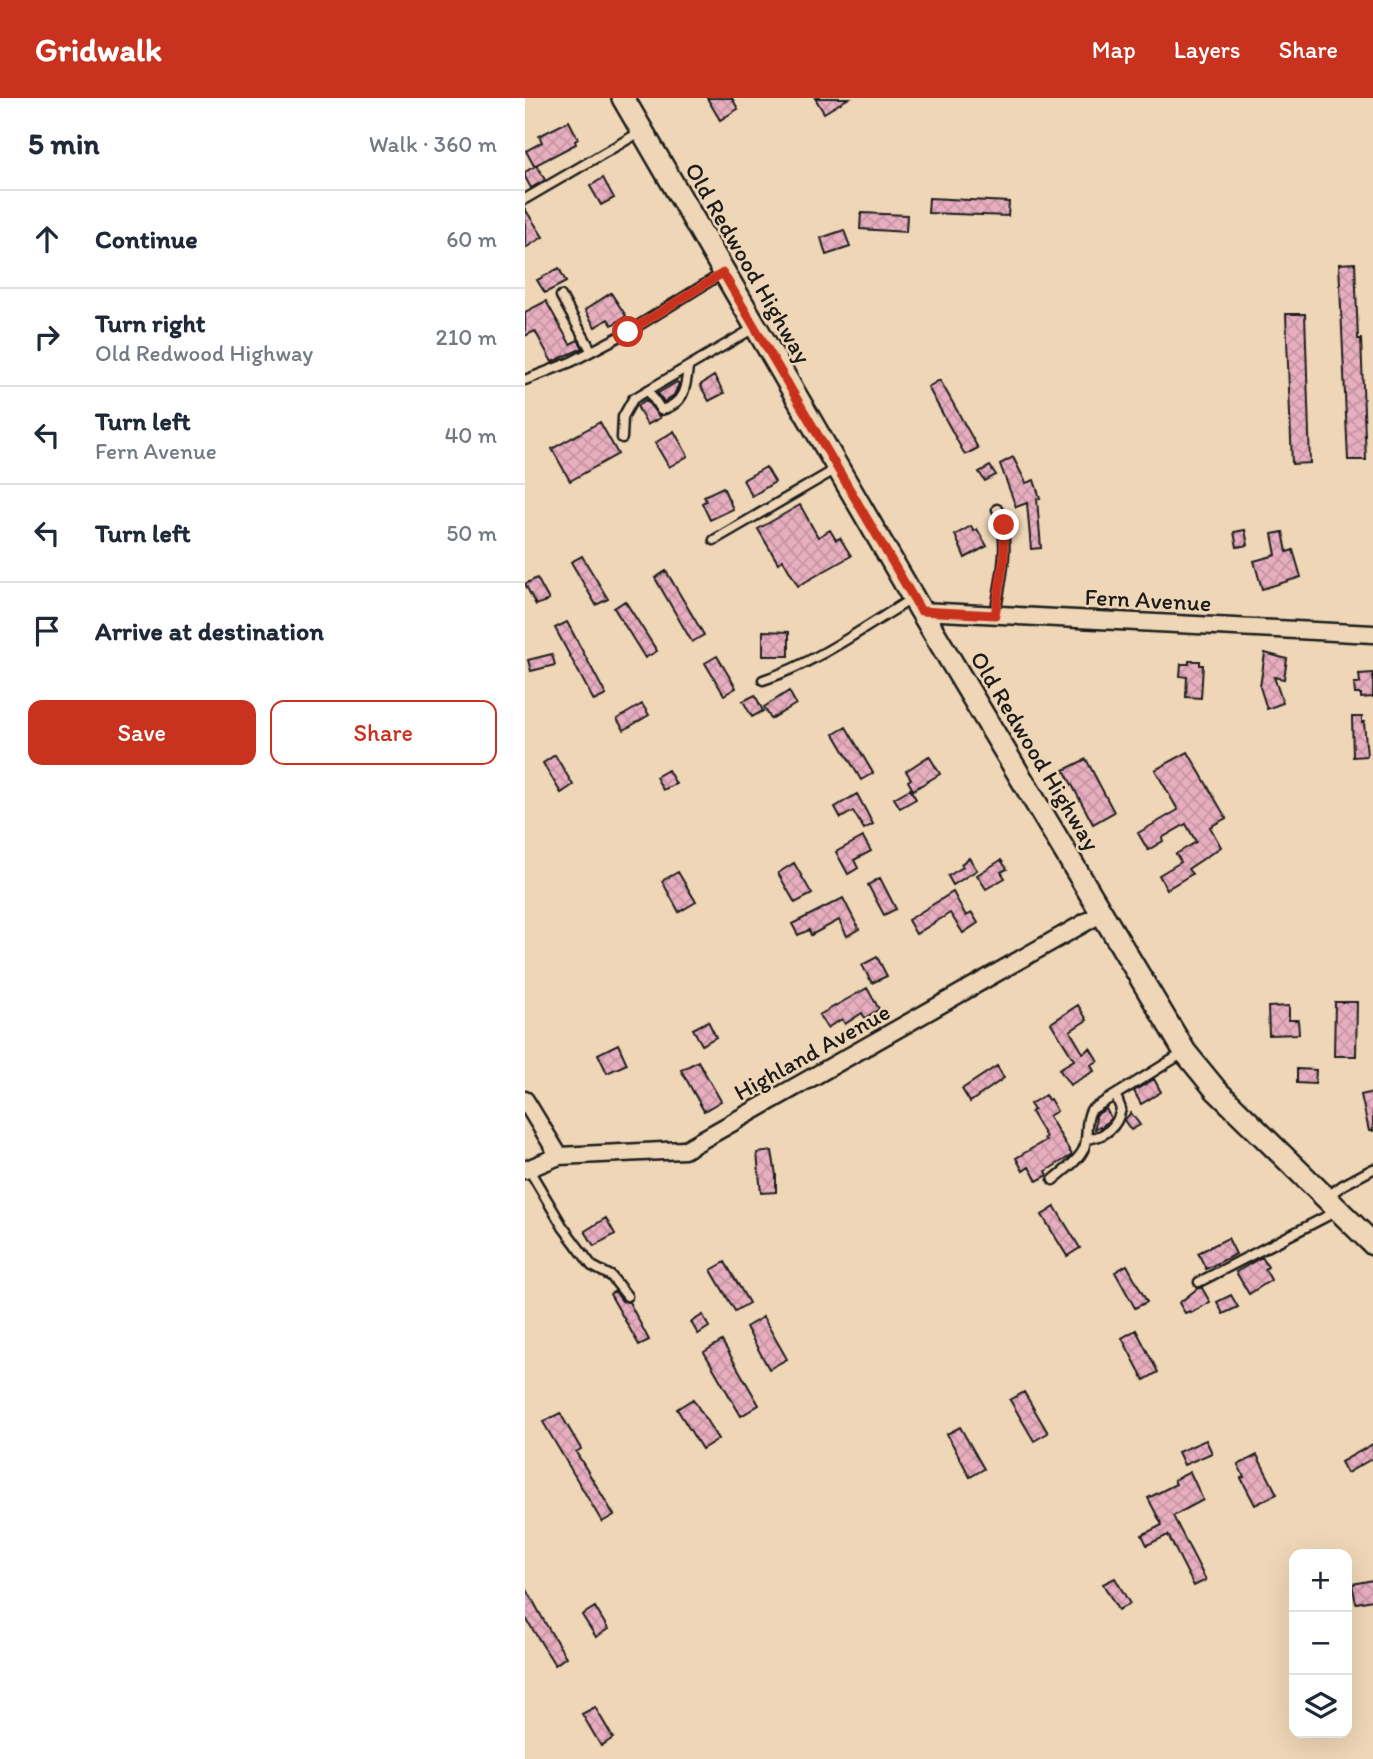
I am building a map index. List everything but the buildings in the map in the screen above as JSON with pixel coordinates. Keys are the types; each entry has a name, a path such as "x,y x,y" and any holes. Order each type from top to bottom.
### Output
{"main road":[{"name":"Old Redwood Highway","path":"623,98 917,605 1185,1052 1205,1078 1373,1244"}],"street":[{"name":"Fern Avenue","path":"917,605 995,615 1373,634"},
{"name":"Highland Avenue","path":"527,1169 559,1156 684,1150 1103,914"},
{"path":"525,1100 559,1156"}],"lane":[{"path":"525,199 642,131"},
{"path":"525,380 571,362 628,332 723,273"},
{"path":"561,296 591,350"},
{"path":"622,438 623,417 633,399 754,328"},
{"path":"648,390 659,408 666,409 684,394 688,367"},
{"path":"714,540 838,468"},
{"path":"995,615 1004,559 1004,525 997,509"},
{"path":"763,680 781,674 917,605"},
{"path":"1052,1180 1084,1151 1086,1119 1091,1110 1185,1052"},
{"path":"1086,1139 1102,1135 1114,1127 1121,1109 1116,1096"},
{"path":"527,1169 563,1227 592,1266 611,1276 627,1296"},
{"path":"1199,1282 1331,1204 1343,1185 1373,1169"}],"route":[{"path":"628,332 723,273 921,611 995,615 1004,559 1004,525"}]}
